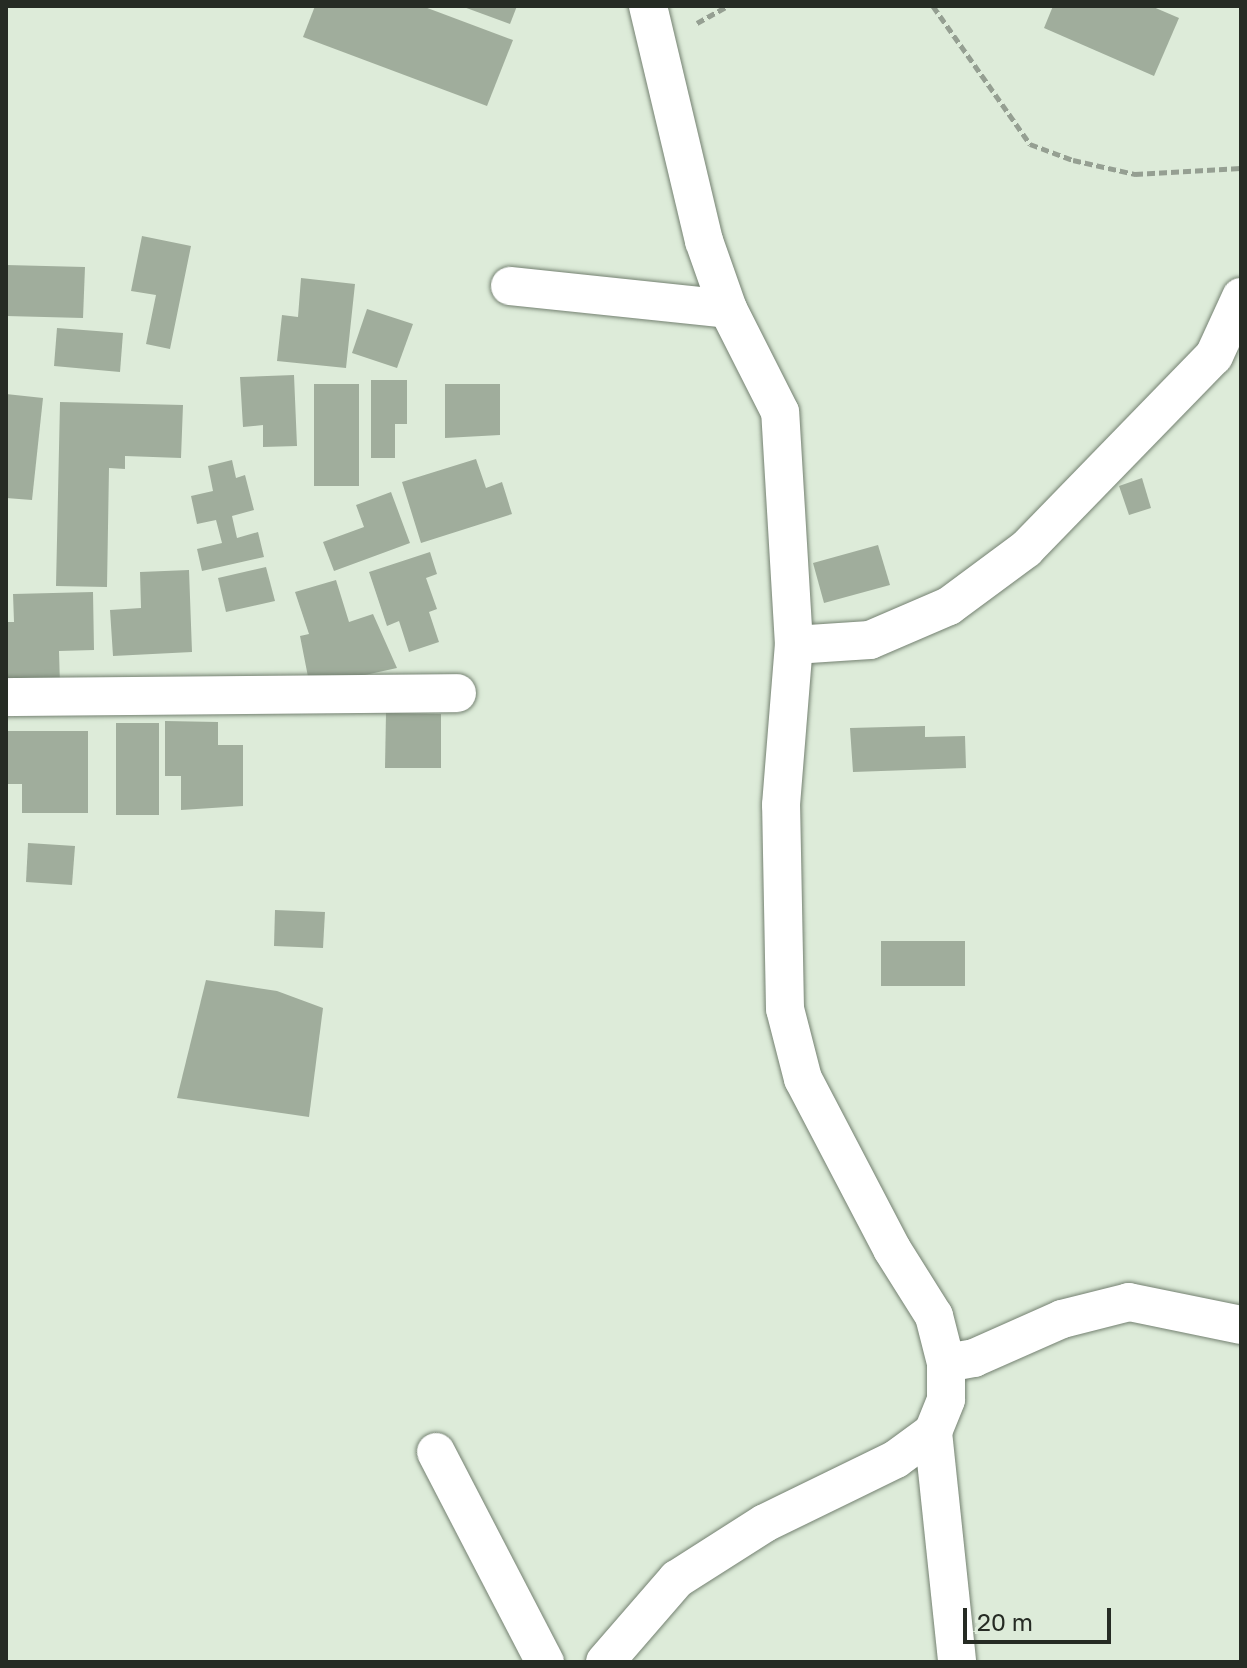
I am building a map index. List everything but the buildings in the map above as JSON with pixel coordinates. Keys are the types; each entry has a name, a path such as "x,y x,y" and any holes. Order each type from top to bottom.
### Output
{"street":[{"path":"648,6 704,241 728,309 780,412 794,645 781,805 785,1009 803,1079 892,1249 934,1316 946,1363 946,1399 933,1432 957,1662"},
{"path":"510,286 728,309"},
{"path":"794,645 870,640 949,606 1026,549 1214,356 1241,297"},
{"path":"6,697 457,693"},
{"path":"946,1363 974,1358 1062,1319 1129,1302 1241,1325"},
{"path":"605,1662 677,1579 765,1523 896,1459 933,1432"},
{"path":"436,1452 545,1662"}],"path":[{"path":"933,6 1030,144 1073,160 1135,174 1241,168"}]}
